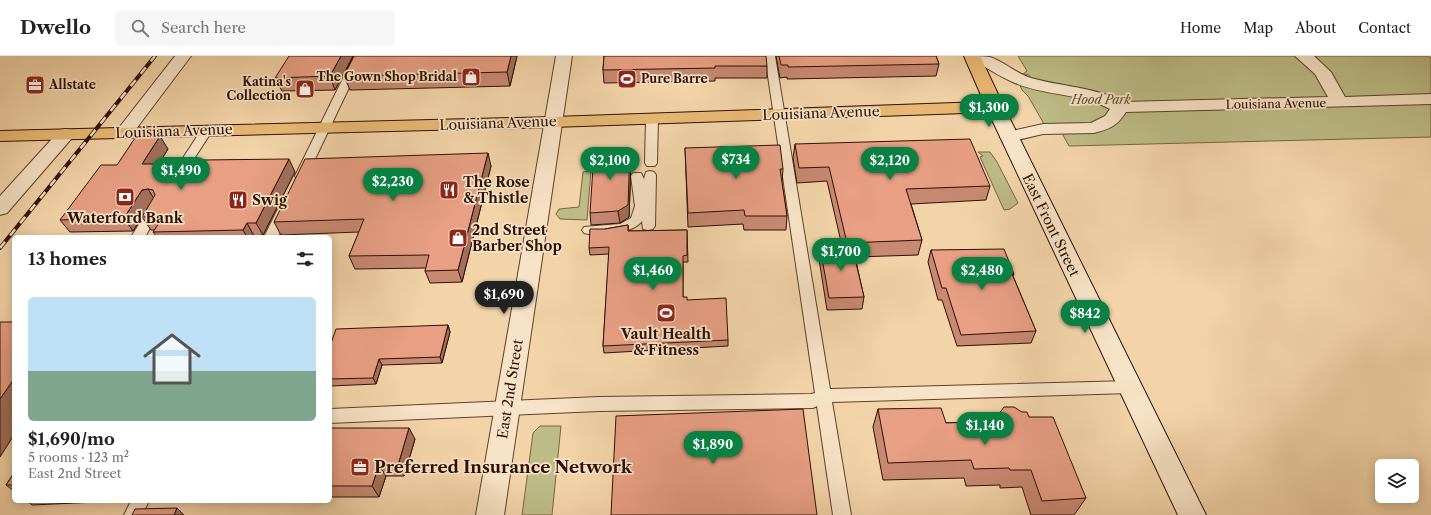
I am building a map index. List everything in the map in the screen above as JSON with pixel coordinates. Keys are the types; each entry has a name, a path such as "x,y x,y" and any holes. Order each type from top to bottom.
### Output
{"main road":[{"path":"972,56 995,107"},
{"name":"Louisiana Avenue","path":"0,136 553,122 995,107"}],"street":[{"path":"124,133 183,56"},
{"name":"East 2nd Street","path":"490,515 506,408 564,56"},
{"name":"Louisiana Avenue","path":"977,56 1021,80 1050,88 1089,94 1103,98 1120,107 1431,99"},
{"path":"1303,56 1324,73 1339,102"},
{"name":"East Front Street","path":"995,107 1192,515"},
{"path":"1009,137 1043,129 1094,128 1112,120 1120,107"},
{"path":"0,208 66,134"}],"lane":[{"path":"297,184 359,56"},
{"path":"770,56 842,515"},
{"path":"648,226 652,118"},
{"path":"170,186 206,131"},
{"path":"589,230 627,227 637,220 640,214 641,206 637,176"},
{"path":"272,235 290,197"},
{"path":"139,235 156,207"},
{"path":"332,416 599,404 813,401 823,396 1130,387"},
{"path":"133,515 139,503"}],"green space":[{"name":"Hood Park","path":"1018,56 1427,56 1431,58 1431,137 1069,146 1057,124 1044,124 1028,96 1022,90 1019,83 1036,89 1029,75 1023,74 1027,71"},
{"path":"978,152 990,152 997,162 1018,203 1010,209 1004,210 980,157 983,156"},
{"path":"591,171 587,220 560,219 556,214 559,209 579,207 583,172"},
{"path":"540,426 561,426 552,515 522,515 533,433"}],"building":[{"path":"289,56 341,56 330,76 275,78"},
{"path":"354,56 511,56 507,72 344,76"},
{"path":"604,56 766,56 767,66 715,66 715,68 603,70"},
{"path":"779,56 936,56 939,64 788,67 788,65 781,65"},
{"path":"143,126 160,136 142,164 160,164 154,172 158,178 167,177 176,163 199,162 201,160 289,159 256,223 247,223 243,230 153,232 164,216 142,217 155,195 153,190 148,189 142,190 124,218 60,220 101,165 117,165"},
{"path":"970,139 990,186 906,189 922,240 847,243 829,167 799,168 795,144"},
{"path":"780,145 783,169 780,169 787,216 745,216 744,210 688,213 685,148"},
{"path":"630,151 628,205 618,211 590,213 594,152"},
{"path":"488,153 458,270 425,271 429,255 349,256 364,219 274,222 305,159"},
{"name":"Vault Health & Fitness","path":"628,225 628,231 687,230 687,255 683,256 683,297 687,297 687,300 726,298 728,340 603,346 609,247 589,248 590,229 605,229"},
{"path":"852,246 864,297 829,298 820,247"},
{"path":"1004,249 1014,274 1012,274 1036,331 961,335 946,288 942,288 931,250"},
{"path":"0,322 12,322 12,382 0,399"},
{"path":"448,325 440,357 379,359 373,378 332,379 332,340 336,329"},
{"path":"1004,407 1014,407 1022,412 1027,412 1029,417 1053,417 1086,498 1042,501 1031,470 1010,470 1009,468 974,469 971,460 888,463 878,409 941,408 946,423 995,421"},
{"path":"803,409 817,515 611,515 616,416"},
{"path":"332,428 409,428 398,465 379,465 372,486 332,486"},
{"path":"12,476 12,485 6,485"},
{"path":"177,508 174,515 132,515 135,509"}],"railway":[{"path":"0,248 155,56"}],"place":[{"name":"The Gown Shop Bridal","path":"471,77"},
{"name":"Pure Barre","path":"627,79"},
{"name":"Allstate","path":"35,85"},
{"name":"Katina's Collection","path":"305,89"},
{"name":"The Rose & Thistle","path":"449,190"},
{"name":"Waterford Bank","path":"125,197"},
{"name":"Swig","path":"238,200"},
{"name":"2nd Street Barber Shop","path":"458,238"},
{"name":"Vault Health & Fitness","path":"666,313"},
{"name":"Preferred Insurance Network","path":"360,467"}]}
